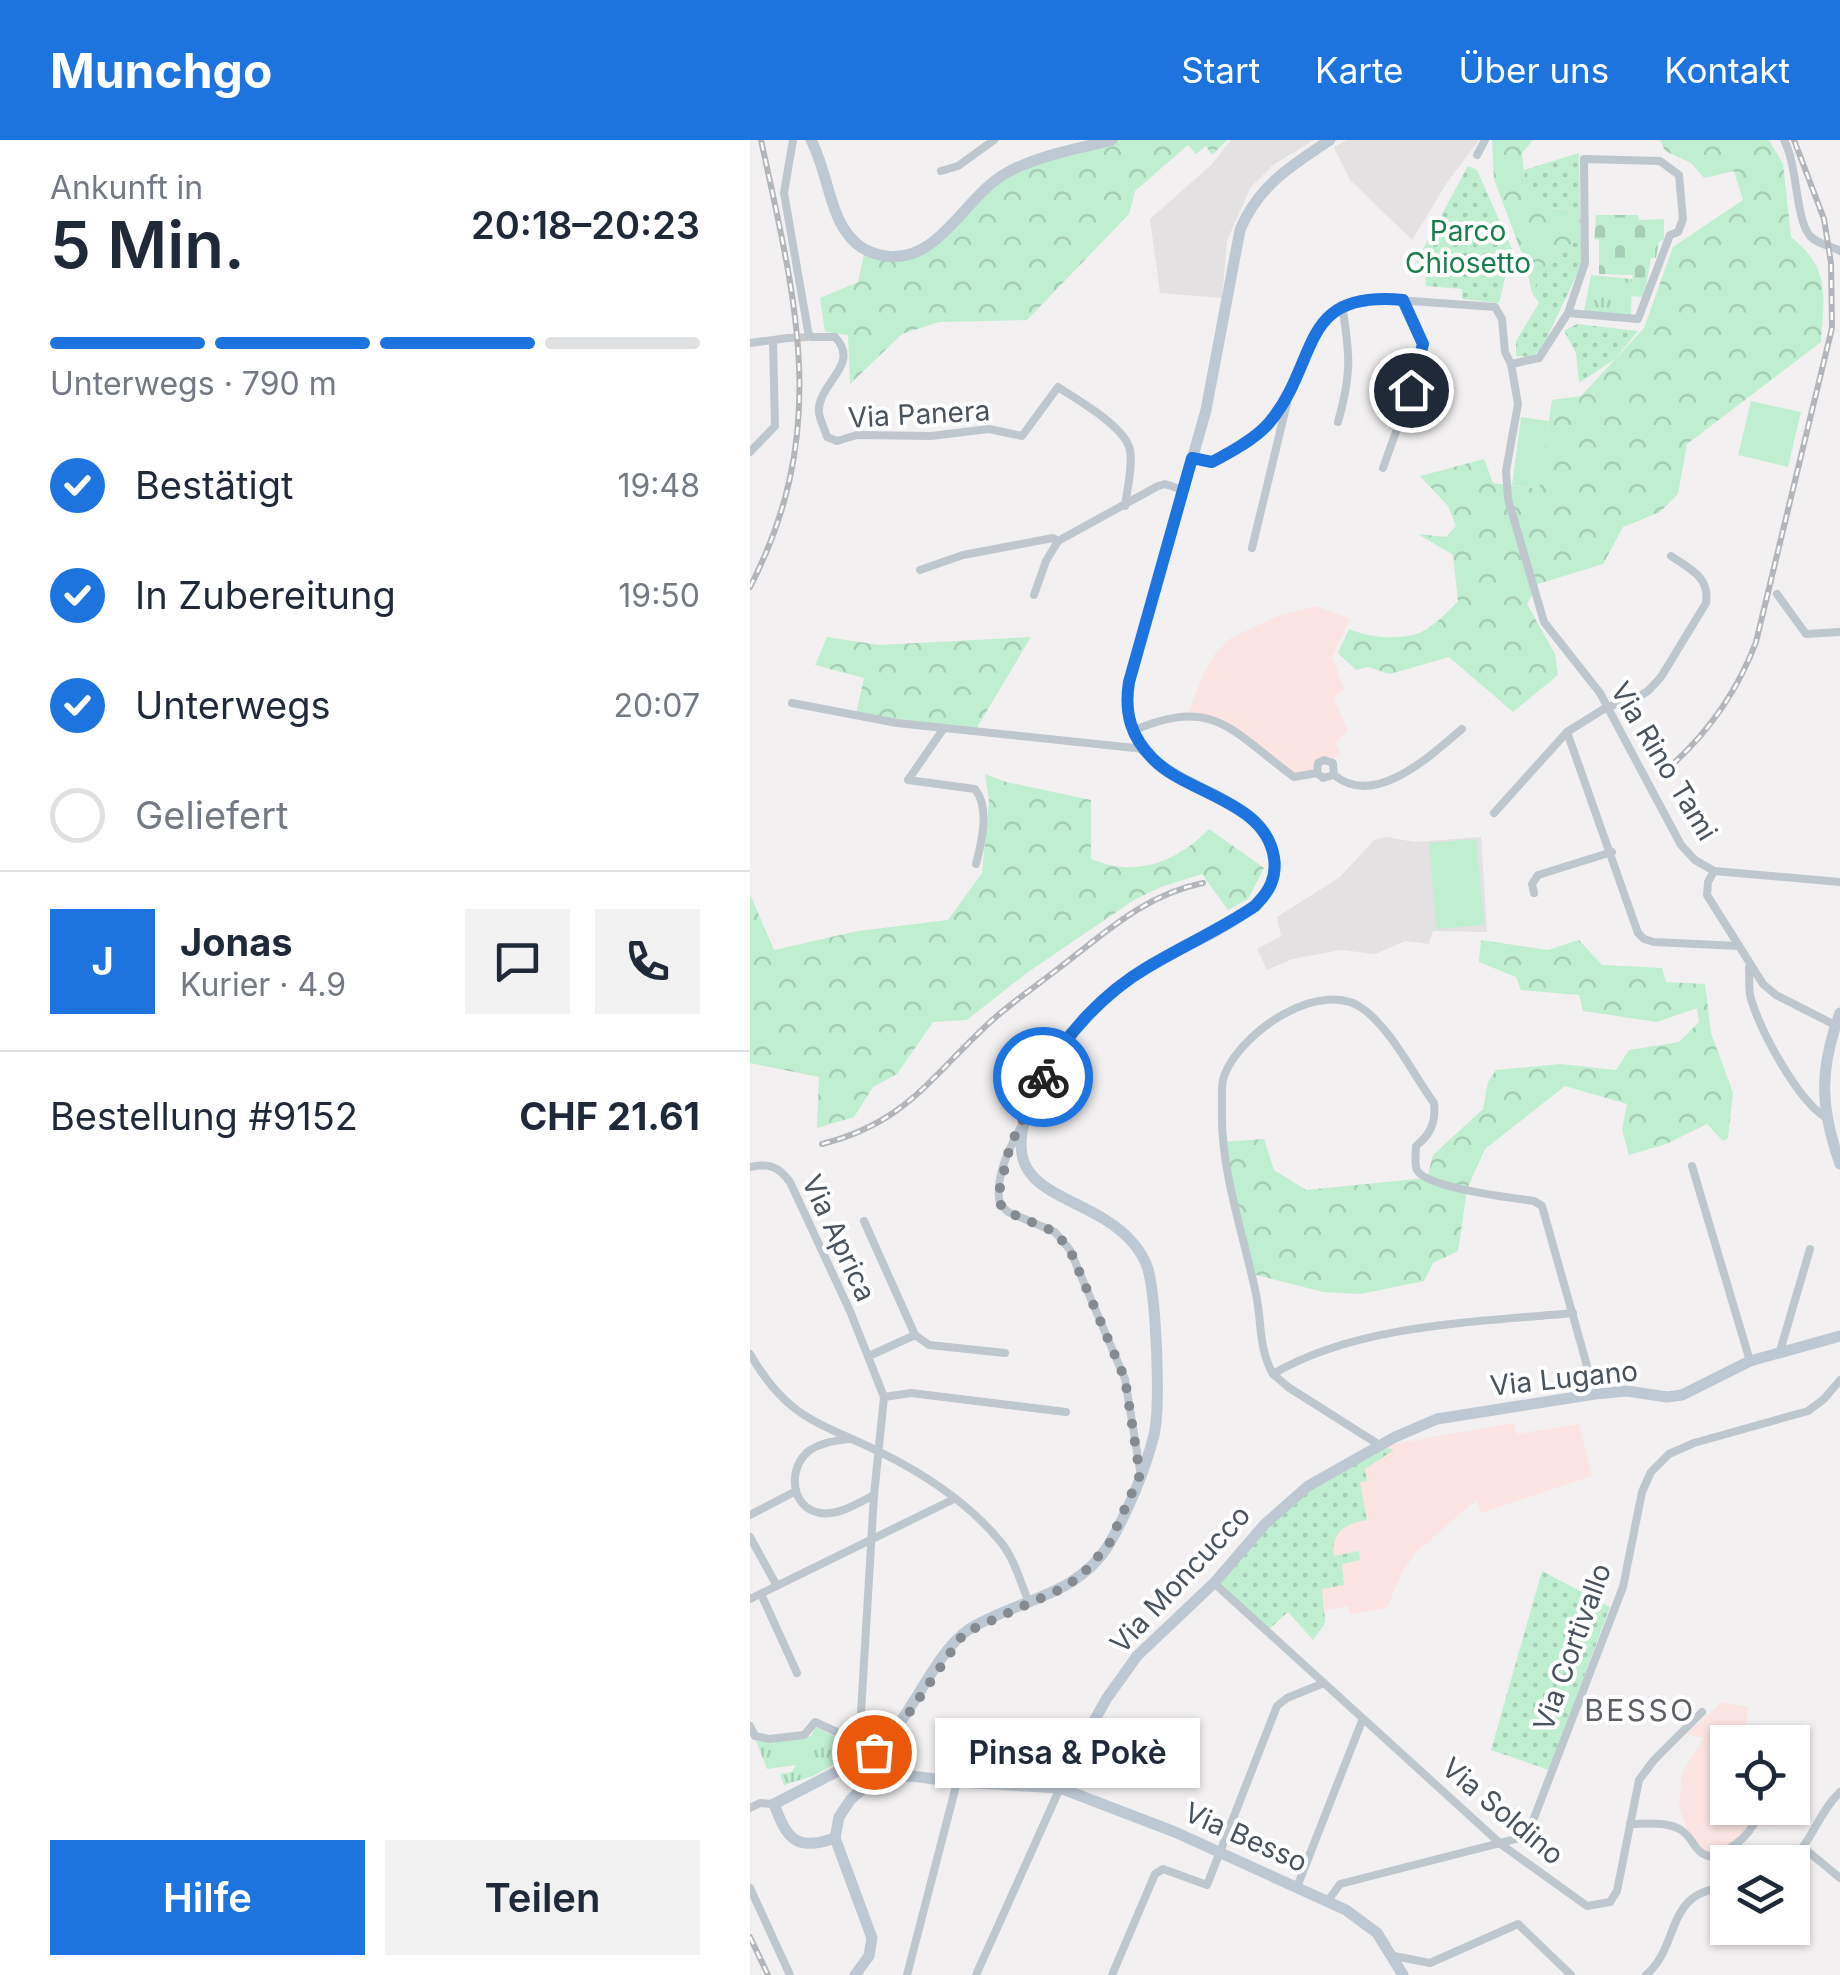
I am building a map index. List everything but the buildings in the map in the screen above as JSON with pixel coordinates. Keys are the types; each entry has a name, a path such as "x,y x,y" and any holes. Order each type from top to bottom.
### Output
{"main road":[{"path":"811,140 843,228 856,243 882,256 901,257 926,248 976,196 1008,172 1035,160 1112,140"},
{"path":"855,1975 869,1956 872,1938 835,1838 812,1844 795,1841 784,1830 774,1804 867,1756 900,1726 964,1633 1081,1576 1109,1544 1140,1475 1154,1432 1157,1382 1146,1264 1134,1244 1107,1219 1054,1195 1035,1179 1022,1153 1023,1124 1064,1040 1136,974 1263,898 1274,874 1272,849 1250,818 1164,769 1132,731 1126,705 1217,362 1240,230 1252,204 1269,184 1330,140"},
{"path":"1838,1019 1823,1079 1825,1118 1840,1164"},
{"name":"Via Lugano","path":"1381,1446 1437,1419 1627,1390 1668,1397 1682,1395 1750,1362 1840,1336"},
{"name":"Via Moncucco","path":"1060,1788 1108,1696 1128,1669 1214,1583 1266,1524 1308,1486 1381,1446"},
{"name":"Via Besso","path":"835,1838 836,1824 845,1807 856,1794 876,1782 912,1776 1060,1788 1219,1852 1346,1910 1371,1928 1394,1956 1403,1975"}],"street":[{"name":"Via Panera","path":"792,140 784,193 810,336 835,337 843,345 839,373 822,397 819,412 827,437 837,441 857,435 931,436 960,430 1022,436 1058,387 1112,424 1126,439 1130,457 1124,506"},
{"path":"941,171 958,166 994,140"},
{"path":"1477,155 1485,140"},
{"path":"1784,140 1810,236 1840,251"},
{"path":"1511,364 1539,358 1568,313 1585,264 1584,160 1660,161 1670,166 1679,175 1683,219 1678,232 1670,236 1638,319 1568,313"},
{"path":"1252,548 1289,394 1311,340 1342,305 1369,298 1403,300 1423,344 1411,390 1382,468"},
{"name":"Via Rino Tami","path":"1403,300 1495,307 1502,319 1518,416 1506,471 1508,498 1544,622 1607,707 1681,845 1695,860 1714,871 1840,882"},
{"path":"1338,422 1350,379 1351,358 1342,305"},
{"path":"750,343 788,338"},
{"path":"750,452 775,426 773,341"},
{"path":"1192,458 1212,462 1234,450 1268,426 1289,394"},
{"path":"1034,595 1058,541 1165,484 1183,490"},
{"path":"920,570 964,555 1043,538 1058,541"},
{"path":"1494,813 1567,732 1607,707 1635,699 1661,677 1706,604 1704,580 1670,556"},
{"path":"1777,594 1806,634 1840,632"},
{"path":"792,703 897,724 1144,749"},
{"path":"1132,731 1167,718 1199,715 1216,720 1294,777 1317,772"},
{"path":"944,728 908,780 975,788 981,797 983,826 976,864"},
{"path":"1317,772 1323,778 1334,775 1346,783 1382,784 1462,730"},
{"path":"1567,732 1638,933 1644,940 1739,946"},
{"path":"1317,772 1318,764 1327,760 1334,765 1334,775"},
{"path":"1534,893 1532,884 1538,875 1612,852"},
{"path":"1714,871 1706,895 1762,984 1776,995 1838,1019"},
{"path":"1749,964 1750,997 1761,1020 1795,1082 1825,1118"},
{"path":"1381,1446 1288,1388 1262,1356 1258,1301 1227,1172 1221,1124 1223,1078 1244,1044 1263,1026 1292,1010 1321,1002 1344,1001 1365,1010 1380,1025 1434,1103 1432,1129 1416,1146 1416,1168 1427,1178 1542,1206 1595,1394"},
{"path":"1023,1124 1010,1146 998,1186 1000,1204 1008,1212 1055,1232 1070,1250 1125,1379 1140,1475"},
{"name":"Via Aprica","path":"750,1168 766,1164 781,1169 790,1182 884,1396"},
{"path":"1692,1166 1750,1362"},
{"name":"Via Aprica","path":"864,1222 915,1335"},
{"path":"1780,1351 1810,1249"},
{"path":"1273,1374 1377,1336 1573,1313"},
{"path":"869,1356 915,1335 929,1345 1005,1353"},
{"path":"750,1354 768,1386 798,1413 880,1452 954,1499 1000,1540 1029,1603"},
{"name":"Via Cortivallo","path":"1326,1902 1340,1884 1528,1836 1623,1587 1642,1492 1651,1472 1670,1454 1694,1444 1808,1410 1824,1400 1840,1380"},
{"path":"867,1756 861,1743 871,1539 884,1396 912,1393 1066,1412"},
{"path":"848,1440 827,1442 808,1451 795,1473 796,1491 804,1506 818,1513 834,1513 874,1495"},
{"path":"750,1515 796,1491"},
{"path":"750,1599 954,1499"},
{"path":"750,1536 776,1586"},
{"name":"Via Soldino","path":"1214,1583 1502,1845 1587,1906 1610,1902 1616,1891 1638,1780 1702,1712"},
{"path":"762,1594 797,1673"},
{"path":"1112,1975 1156,1871 1162,1869 1207,1886 1277,1706 1324,1683"},
{"path":"1297,1887 1362,1721"},
{"path":"750,1726 755,1736 768,1739 804,1735 815,1722 861,1743"},
{"path":"907,1975 957,1782"},
{"path":"976,1975 1060,1788"},
{"path":"1806,1845 1829,1803 1840,1792"},
{"path":"750,1808 760,1803 774,1804"},
{"path":"1630,1824 1661,1824 1680,1830 1694,1850 1713,1857 1729,1850 1753,1825"},
{"path":"1810,1854 1840,1878"},
{"path":"750,1888 790,1975"},
{"path":"1646,1975 1656,1965 1679,1912 1700,1892 1710,1890"},
{"path":"1394,1956 1430,1962 1518,1924 1571,1975"}],"shaded area":[{"path":"1231,140 1314,140 1273,165 1250,188 1227,241 1222,298 1160,293 1150,219 1211,165"},
{"path":"1347,140 1479,140 1412,240 1350,180 1334,147"},
{"path":"1316,606 1350,619 1332,656 1344,690 1333,698 1348,730 1335,743 1341,754 1324,760 1317,773 1301,778 1216,720 1189,712 1203,675 1215,654 1231,638 1278,616"},
{"path":"1386,837 1415,842 1481,837 1487,932 1433,931 1429,944 1405,941 1375,954 1341,950 1292,959 1267,970 1257,949 1281,936 1277,917 1340,877 1374,840"},
{"path":"1514,1423 1517,1434 1579,1424 1592,1476 1481,1513 1477,1499 1415,1553 1387,1608 1350,1614 1348,1606 1326,1610 1325,1623 1313,1640 1288,1612 1267,1631 1265,1524 1388,1445"},
{"path":"1722,1702 1748,1707 1746,1725 1710,1725 1710,1825 1760,1825 1739,1845 1710,1845 1709,1854 1691,1840 1679,1807 1682,1773 1704,1738 1686,1734"}],"green space":[{"path":"1112,140 1227,140 1212,155 1206,146 1196,154 1188,145 1135,191 1129,214 1027,320 939,322 902,334 850,384 848,335 825,332 820,298 858,282 865,250 911,255 1008,172"},
{"path":"1492,140 1533,140 1522,153 1525,183 1540,208 1580,209 1581,237 1548,260 1532,293 1525,262 1494,179"},
{"path":"1660,140 1769,140 1783,164 1791,237 1819,272 1821,342 1687,444 1678,494 1660,512 1623,527 1603,564 1538,584 1527,604 1555,654 1558,675 1513,712 1449,657 1390,674 1368,667 1356,670 1338,653 1349,629 1367,635 1409,636 1431,626 1458,602 1453,555 1418,534 1446,537 1456,526 1448,506 1420,476 1484,459 1493,483 1539,489 1552,400 1581,396 1644,328 1673,247 1743,200 1734,171 1704,178 1691,163 1665,151"},
{"path":"1579,153 1580,209 1540,208 1525,184 1524,170"},
{"name":"Parco Chiosetto","path":"1468,166 1477,170 1512,249 1499,303 1462,299 1462,289 1426,286 1425,268 1416,262"},
{"path":"1596,215 1664,219 1664,240 1659,241 1656,258 1651,258 1644,297 1630,296 1633,275 1599,274 1599,240 1594,239"},
{"path":"1581,237 1581,266 1541,350 1531,357 1516,356 1516,341 1539,303 1532,293 1548,260"},
{"path":"1591,275 1632,279 1631,318 1584,311"},
{"path":"1577,324 1638,331 1615,359 1579,383 1576,353 1564,331"},
{"path":"1751,401 1801,412 1788,467 1738,455"},
{"path":"1521,417 1549,421 1539,489 1512,485"},
{"path":"827,637 879,645 1031,637 976,729 856,714 864,678 815,665"},
{"path":"985,774 1091,800 1091,859 1108,865 1155,864 1197,841 1209,829 1264,868 1248,899 1228,910 1202,874 1134,900 1028,972 967,1020 933,1022 897,1074 873,1087 854,1117 817,1128 819,1077 750,1063 750,894 774,950 858,931 948,920 982,873 989,801"},
{"path":"1476,839 1484,925 1436,929 1429,843"},
{"path":"1481,940 1548,950 1579,940 1602,965 1662,968 1666,982 1705,984 1711,1033 1733,1093 1728,1138 1723,1141 1707,1124 1666,1144 1629,1155 1622,1130 1627,1104 1565,1086 1485,1149 1467,1189 1458,1251 1433,1263 1424,1281 1360,1294 1323,1292 1252,1274 1222,1142 1264,1139 1274,1170 1306,1190 1427,1178 1433,1155 1483,1109 1488,1082 1496,1070 1561,1064 1616,1070 1629,1050 1679,1042 1699,1022 1697,1008 1657,1022 1583,1011 1579,995 1521,990 1516,977 1479,962"},
{"path":"1381,1446 1394,1450 1365,1469 1367,1481 1360,1482 1367,1520 1346,1526 1335,1541 1334,1556 1359,1551 1360,1560 1342,1564 1344,1585 1322,1589 1325,1623 1313,1640 1288,1612 1267,1631 1214,1583 1308,1486"},
{"path":"1542,1571 1610,1607 1549,1770 1491,1750"},
{"path":"815,1727 855,1746 856,1752 813,1776 784,1785 780,1774 792,1772 796,1765 767,1769 756,1741 811,1736"}],"tunnel":[{"path":"788,338 810,337"}],"railway":[{"path":"750,587 775,529 791,474 798,419 794,311 761,140"},
{"path":"1673,764 1722,708 1756,642 1832,328 1831,263 1824,219 1794,140"},
{"path":"822,1144 875,1124 914,1097 1004,1010 1126,917 1162,896 1203,883"},
{"path":"750,1937 768,1975"}],"way so far":[{"path":"874,1752 900,1726 952,1645 964,1633 1061,1589 1099,1558 1140,1475 1125,1379 1070,1250 1055,1232 1008,1212 998,1196 1010,1146 1043,1077"}],"place":[{"name":"Pinsa & Pokè","path":"874,1752"}],"district":[{"name":"BESSO","path":"1640,1710"}],"route":[{"path":"1043,1077 1064,1040 1136,974 1255,906 1273,882 1272,849 1259,827 1238,810 1155,762 1132,731 1127,712 1129,682 1192,458 1212,462 1268,426 1295,383 1311,340 1342,305 1369,298 1403,300 1423,344 1411,390"}]}
